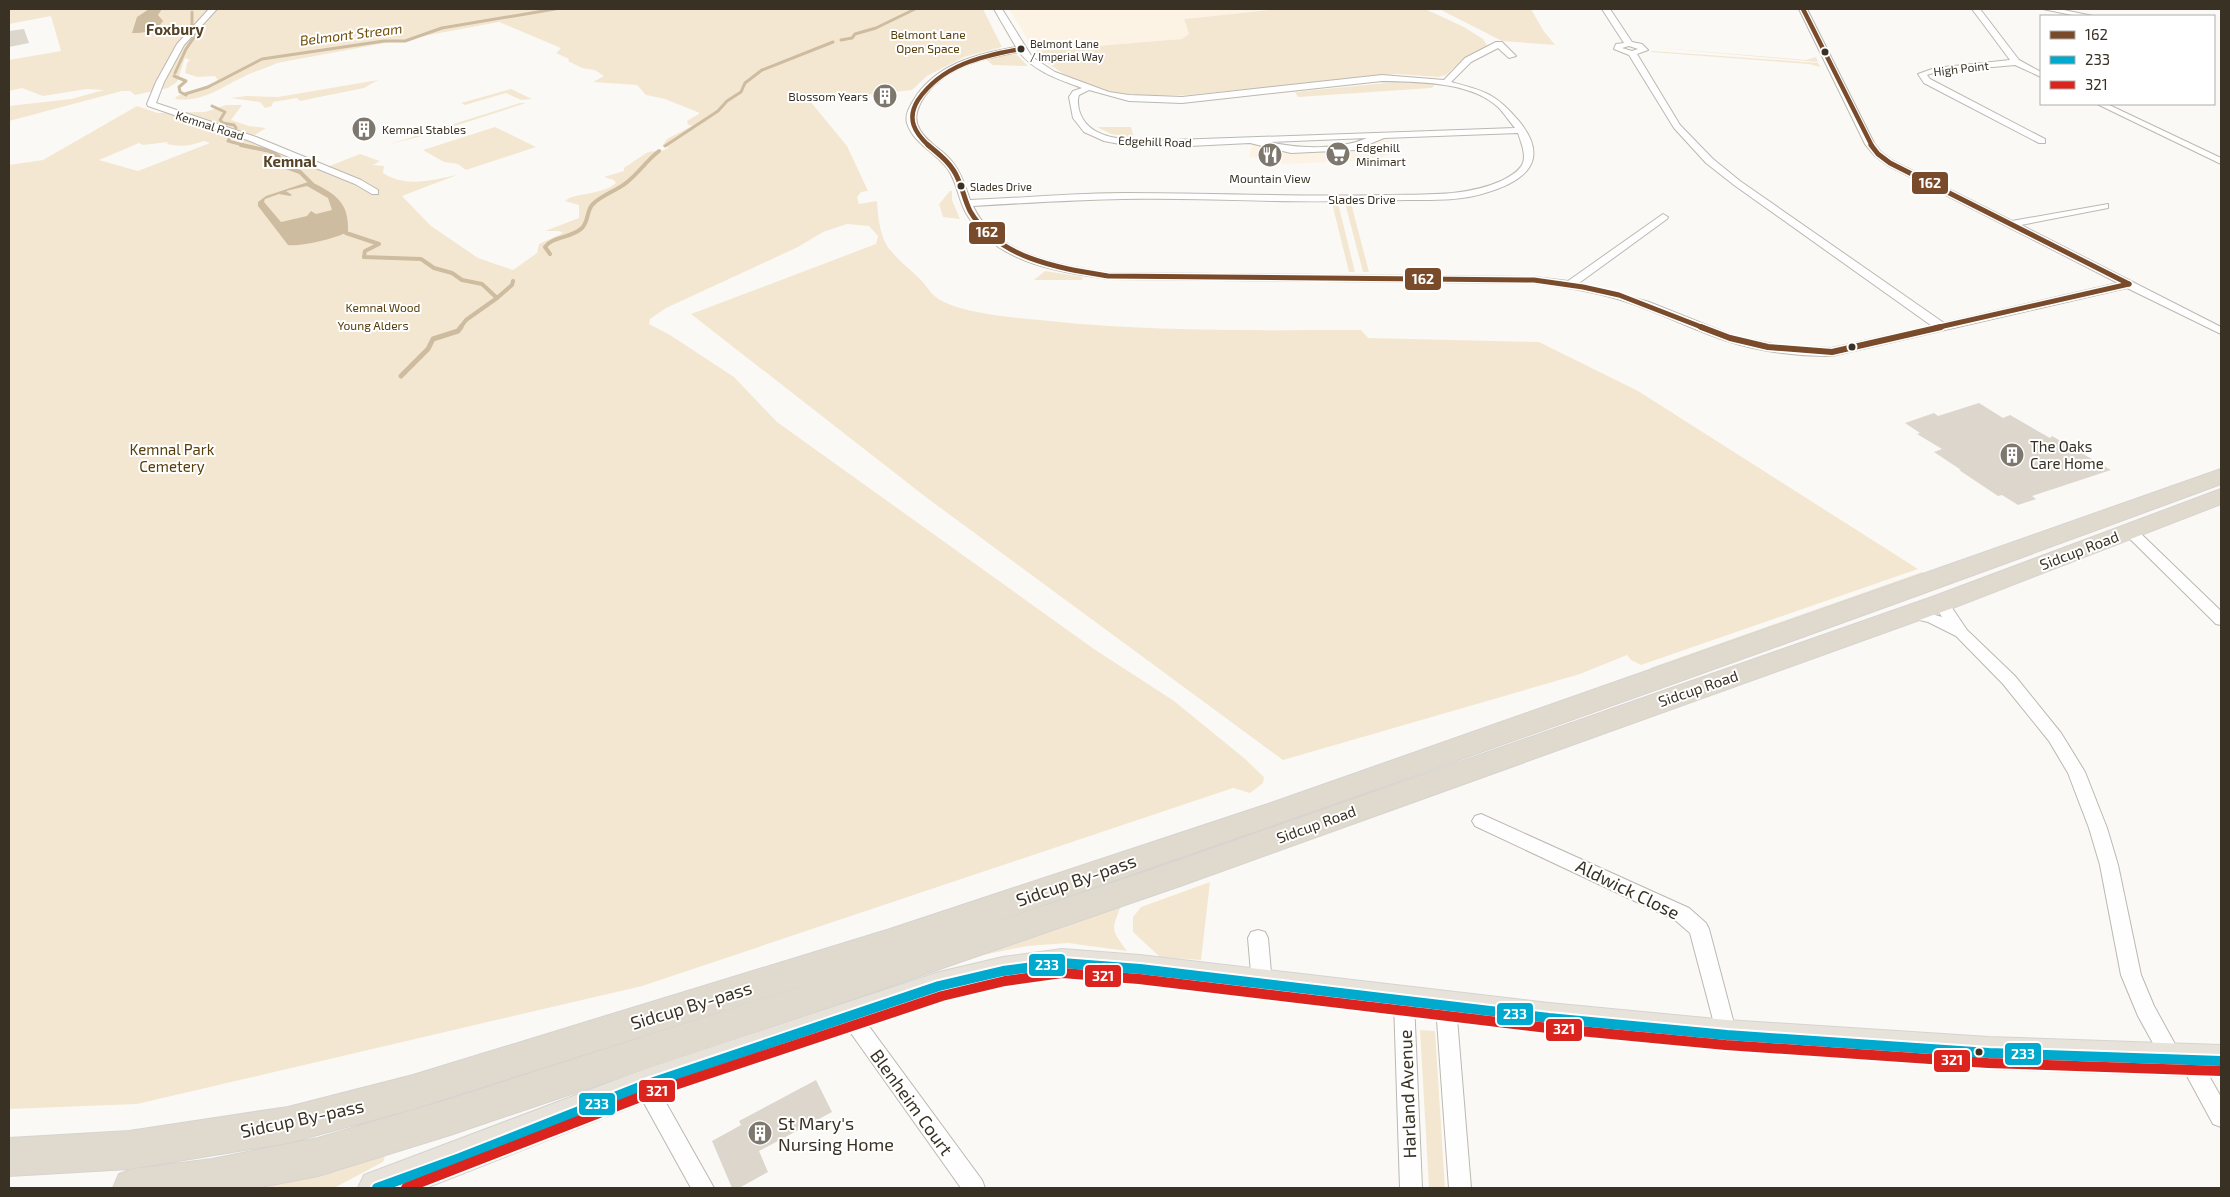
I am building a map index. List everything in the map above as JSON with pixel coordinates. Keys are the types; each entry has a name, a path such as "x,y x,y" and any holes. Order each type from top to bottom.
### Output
{"highway":[{"name":"Sidcup Road","path":"1357,784 1984,563 2221,476"},
{"name":"Sidcup Road","path":"1172,876 1941,603 2221,496"},
{"name":"Sidcup By-pass","path":"9,1157 129,1150 270,1128 413,1092 890,943 1357,784"},
{"name":"Sidcup By-pass","path":"133,1188 212,1178 318,1157 450,1117 833,992 1172,876"}],"main road":[{"path":"378,1188 460,1158 645,1085 939,986 1003,971 1062,964 1140,969 1446,1006 1727,1035 1989,1053 2195,1060"}],"street":[{"name":"Kemnal Road","path":"213,9 181,44 160,82 151,104 253,139 329,172 358,182 375,192"},
{"name":"Slades Drive","path":"967,203 1123,196 1341,199 1455,196 1494,187 1517,175 1529,162 1530,154 1522,130 1508,111 1491,98 1444,82 1422,79 1382,78 1182,100 1129,98 1088,88 1052,74 1029,58 1021,49 998,9"},
{"path":"1606,9 1670,118 1688,140 1737,183 1942,327"},
{"path":"1803,9 1870,144 1878,154 1890,163 2221,331"},
{"path":"1976,9 2016,62 2040,74"},
{"path":"2047,9 2083,15"},
{"path":"1444,82 1468,60 1499,44 1512,56"},
{"path":"1021,49 986,55 944,72 921,91 911,112 911,118 915,129 953,168 963,189 970,213 979,224 993,238 1014,252 1049,265 1100,275 1534,280 1571,284 1640,302 1743,342 1789,351 1832,352 2129,284"},
{"name":"High Point","path":"2016,62 1935,70 1922,74 1926,80 2042,141"},
{"name":"Edgehill Road","path":"1088,88 1076,93 1072,97 1073,107 1085,128 1102,137 1129,142 1250,140 1290,150 1355,147 1382,135 1522,130"},
{"path":"2103,105 2221,160"},
{"path":"1999,128 2013,126"},
{"path":"2013,224 2104,206"},
{"path":"1571,284 1663,217"},
{"path":"2130,531 2221,620"},
{"path":"1941,603 1962,634 2026,700 2055,737 2079,779 2098,828 2114,883 2131,975 2145,1010 2195,1060 2221,1117"},
{"path":"1912,613 1933,618 1962,634"},
{"name":"Aldwick Close","path":"1481,821 1682,914 1699,929 1727,1035"},
{"path":"1258,938 1262,984"},
{"name":"Harland Avenue","path":"1404,1001 1411,1188"},
{"path":"1446,1006 1460,1188"},
{"name":"Blenheim Court","path":"850,1016 974,1188"},
{"path":"645,1085 703,1188"}],"shaded area":[{"path":"149,9 162,9 158,15 163,21 153,30 132,33 137,17"},
{"path":"1009,9 1280,9 1184,19 1189,34 1182,39 1035,51"},
{"path":"1387,137 1399,151 1375,160 1286,164 1249,157 1252,143 1285,151 1362,149"},
{"path":"308,182 316,184 335,196 343,205 347,216 348,231 344,234 319,241 301,245 288,245 258,206 258,202 266,196","holes":["307,186 328,198 332,210 316,214 311,211 307,216 281,222 264,202 265,199 279,194 290,196 292,195 286,191"]}],"green space":[{"path":"9,9 983,9 1002,47 964,57 927,76 912,90 810,101 847,146 868,191 861,192 857,197 859,204 877,201 880,227 887,246 942,301 980,313 1089,325 1206,330 1361,330 1368,338 1539,342 1638,391 1918,569 1641,665 1631,660 1627,655 1580,674 1283,760 927,498 691,314 876,244 878,236 869,226 847,224 823,232 798,247 666,308 650,319 649,324 670,335 734,377 777,422 1094,649 1174,701 1244,758 1264,777 1263,783 1250,793 1233,788 642,986 137,1104 9,1109 9,165 43,160 137,106 158,113 205,112 226,105 242,105 231,120 249,126 266,128 247,140 327,167 360,154 380,161 373,165 384,166 383,173 392,178 410,182 457,175 402,196 431,226 478,258 513,270 537,253 539,244 563,233 559,231 545,231 579,218 579,205 565,201 575,196 610,187 616,183 614,180 604,177 624,171 624,168 647,153 662,151 669,147 662,146 667,139 690,127 692,125 688,125 687,121 700,113 665,99 646,95 637,85 593,82 604,76 595,70 582,68 568,61 569,59 556,53 561,48 499,22 277,63 203,96 185,100 175,99 177,96 202,88 218,80 215,76 197,77 185,73 187,63 190,60 185,58 177,82 168,88 135,95 130,91 122,91 9,121 9,106 71,99 104,90 87,89 43,96 22,88 9,91 9,60 61,51 51,16 9,24","holes":["204,141 210,143 138,171 99,160 139,143 143,145 168,142 167,144 181,146"]},
{"path":"1280,9 1425,9 1464,27 1483,39 1488,47 1464,58 1446,75 1438,77 1396,74 1188,95 1145,96 1112,92 1067,76 1044,61 1035,51 1182,39 1189,34 1184,19"},
{"path":"1439,9 1531,9 1543,30 1555,45 1502,41"},
{"path":"1649,47 1806,60 1816,57 1818,62"},
{"path":"1652,51 1818,63 1820,67 1809,64"},
{"path":"1007,54 1017,55 1028,66 992,65 986,59"},
{"path":"378,80 364,88 300,101 297,98 273,102 272,106 265,108 260,102 231,98 246,96 278,97"},
{"path":"1395,82 1435,84 1432,88 1298,97 1295,92"},
{"path":"511,89 532,99 521,100 506,93 465,105 461,103"},
{"path":"520,103 526,103 433,133 387,145"},
{"path":"495,127 536,147 466,170 458,164 444,162 423,150"},
{"path":"1097,127 1131,127 1134,138 1111,134"},
{"path":"952,191 952,200 960,219 943,217 939,204"},
{"path":"1332,203 1338,203 1355,272 1349,272"},
{"path":"1345,203 1351,203 1369,272 1363,272"},
{"path":"1045,271 1083,277 1082,280 1034,280"},
{"path":"1922,572 1927,575 1659,668 1650,668"},
{"path":"1210,882 1201,960 1160,957 1133,932 1133,917 1141,907"},
{"path":"1121,906 1115,920 1114,930 1127,951 1068,943 1027,946 973,957"},
{"path":"1420,1030 1435,1031 1445,1188 1429,1188"},
{"path":"387,1150 383,1162 334,1188 234,1188 324,1170"}],"building":[{"path":"24,29 29,43 9,47 9,31"},
{"name":"The Oaks Care Home","path":"1979,403 2003,418 2010,415 2050,438 2052,436 2111,470 2032,496 2036,499 2018,505 2002,495 1998,496 1934,452 1942,449 1917,434 1920,433 1905,423 1934,413 1938,416"},
{"name":"St Mary's Nursing Home","path":"816,1080 832,1112 759,1151 768,1172 739,1188 732,1188 712,1141 741,1125 739,1121"}],"waterway":[{"name":"Belmont Stream","path":"185,94 208,87 262,59 384,41 405,41 442,28 555,9"},
{"path":"841,40 852,38 855,34 876,28 915,9"},
{"path":"192,12 192,26"},
{"path":"175,73 186,49 195,36"},
{"path":"665,146 718,111 727,101 741,92 745,83 762,70 833,42"},
{"path":"174,76 186,81 179,87 180,92 186,95"},
{"path":"212,106 225,112 220,120 223,123 234,125 236,128"},
{"path":"230,138 228,141 247,146"},
{"path":"241,145 270,151 279,157 278,164 300,172 314,186"},
{"path":"550,254 545,247 548,243 573,234 582,228 593,204 626,183 659,151"},
{"path":"344,227 346,233 379,244 365,251 364,257 421,259 434,268 452,273 462,280 482,284 497,298"},
{"path":"497,298 512,285 513,281"},
{"path":"460,328 466,320 497,298"},
{"path":"401,376 428,349 433,339 458,331 461,327"}],"transit line":[{"name":"162","path":"1803,9 1870,144 1878,154 1890,163 2129,284"},
{"name":"162","path":"1021,49 976,59 949,70 926,89 913,109 911,118 919,136 952,168 971,213 983,229 998,242 1014,251 1050,265 1108,276 1534,280 1583,287 1631,299 1742,342 1781,349 1819,352 1832,352 2129,284"},
{"name":"233","path":"377,1188 460,1158 645,1085 939,986 1003,971 1062,963 1140,969 1549,1018 1727,1035 1989,1053 2221,1061"},
{"name":"321","path":"406,1188 648,1094 942,996 1005,981 1062,973 1139,979 1548,1028 1726,1045 1988,1063 2221,1071"}],"place":[{"name":"Belmont Lane / Imperial Way","path":"1021,49"},
{"name":"Blossom Years","path":"885,96"},
{"name":"Kemnal Stables","path":"364,129"},
{"name":"Edgehill Minimart","path":"1338,154"},
{"name":"Mountain View","path":"1270,155"},
{"name":"Slades Drive","path":"961,186"},
{"name":"The Oaks Care Home","path":"2012,455"},
{"name":"St Mary's Nursing Home","path":"760,1133"}],"district":[{"name":"Foxbury","path":"175,29"},
{"name":"Kemnal","path":"290,161"}],"park label":[{"name":"Belmont Lane Open Space","path":"928,41"},
{"name":"Kemnal Wood","path":"383,307"},
{"name":"Young Alders","path":"373,325"},
{"name":"Kemnal Park Cemetery","path":"172,458"}]}
